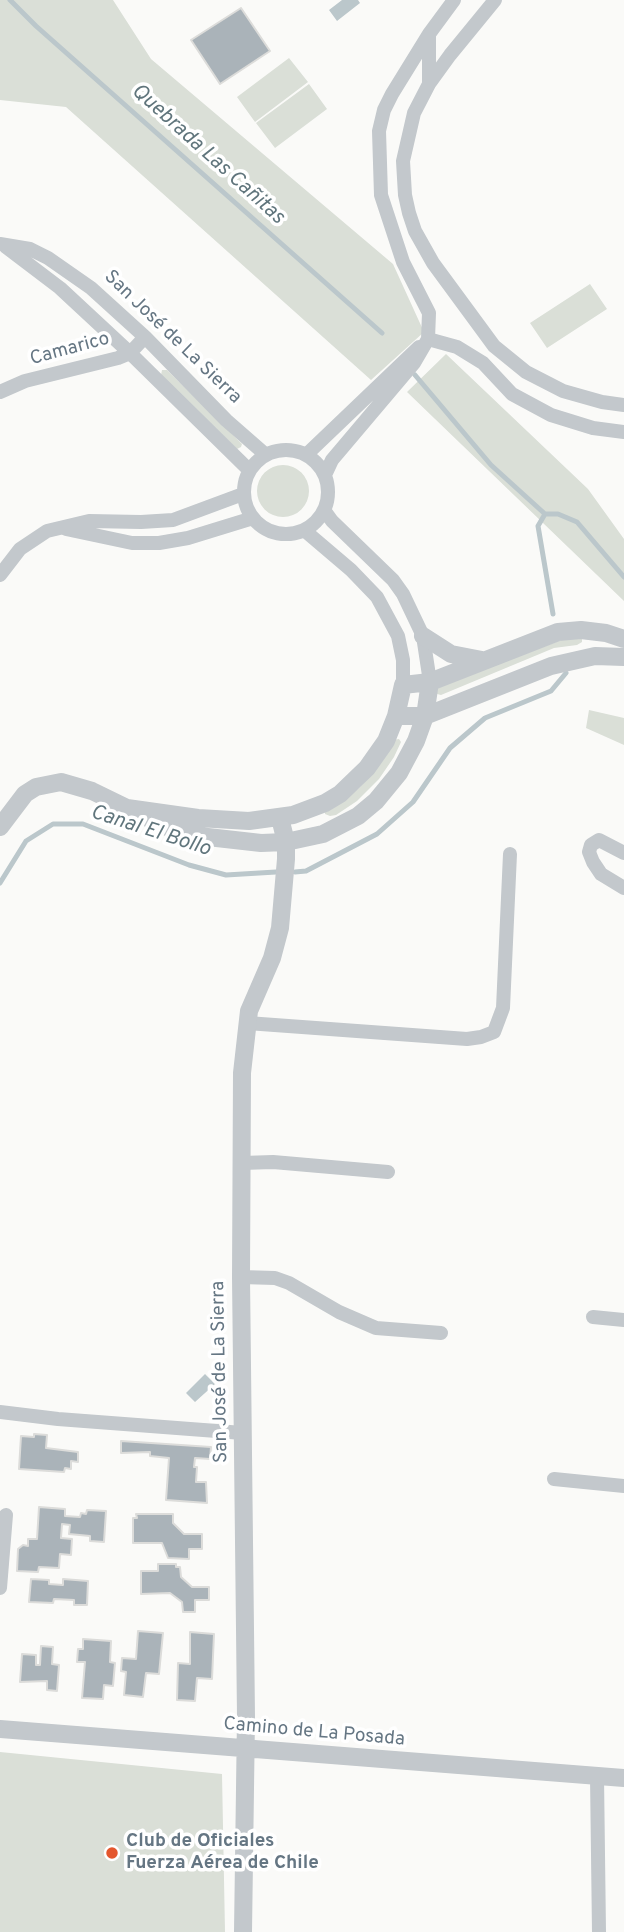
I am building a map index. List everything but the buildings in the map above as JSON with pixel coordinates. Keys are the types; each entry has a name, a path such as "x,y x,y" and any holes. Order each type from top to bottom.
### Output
{"street":[{"path":"325,475 332,460 414,363 428,339 429,313 403,262 381,195 379,131 384,110 392,94 429,34 454,0"},
{"path":"495,0 429,84 414,113 405,144 403,177 409,213 415,231 433,263 494,346 526,372 554,386 582,397 624,405"},
{"path":"429,34 429,84"},
{"name":"San José de La Sierra","path":"2,245 30,249 48,258 91,288 145,337 226,420 266,455"},
{"name":"San José de La Sierra","path":"2,245 60,288 249,470"},
{"name":"Camarico","path":"0,392 25,382 130,353 145,337"},
{"path":"428,339 457,347 483,363 512,394 561,419 593,428 624,432"},
{"path":"306,455 428,339"},
{"path":"494,346 512,394"},
{"path":"286,450 306,455 325,475 328,492 324,510 316,522 304,530 288,534 272,532 248,511 243,494 249,470 266,455 286,450"},
{"path":"0,575 27,542 47,531 89,521 173,520 243,494"},
{"path":"0,827 24,794 49,783 76,785 164,826 190,835 261,844 323,834 358,816 376,801 407,760 425,716 430,682 423,636 412,611 393,580 324,510"},
{"path":"58,528 132,543 159,543 187,538 253,518"},
{"path":"127,808 208,819 249,821 280,818 325,803 354,782 386,741 396,716 403,685 398,636 377,597 351,570 304,530"},
{"path":"403,685 430,682 558,632 581,630 606,633 624,639"},
{"path":"423,636 451,654 466,659 485,660"},
{"path":"396,716 425,716 551,666 595,656 624,657"},
{"name":"San José de La Sierra","path":"243,1932 246,1749 242,1073 247,1023 272,958 280,928 286,842 280,818"},
{"path":"624,853 599,840 595,841 589,852 601,874 624,888"},
{"path":"247,1023 467,1038 494,1032 503,1008 510,854"},
{"path":"242,1163 273,1162 388,1172"},
{"path":"242,1277 275,1278 289,1283 339,1312 376,1328 442,1333"},
{"path":"593,1317 624,1320"},
{"path":"0,1412 243,1433"},
{"path":"554,1479 624,1486"},
{"path":"0,1588 6,1515"},
{"name":"Camino de La Posada","path":"0,1729 624,1778"},
{"path":"597,1776 599,1932"}],"shaded area":[{"path":"0,0 113,0 151,59 393,264 424,332 371,380 66,107 0,100"},
{"path":"342,0 358,0 360,3 337,21 329,10"},
{"path":"289,58 308,82 255,122 237,97"},
{"path":"309,84 327,109 275,148 256,123"},
{"path":"590,284 607,309 547,348 530,323"},
{"path":"446,354 588,489 624,539 624,601 407,392"},
{"path":"162,370 167,370 242,444 241,447 237,449 161,375"},
{"path":"283,465 293,467 301,473 307,481 307,501 301,509 293,515 283,517 273,515 265,509 259,501 257,491 259,481 265,473 273,467"},
{"path":"564,639 582,639 582,642 577,645 554,648 441,695 437,694 436,688"},
{"path":"589,710 624,718 624,745 586,728"},
{"path":"399,739 401,742 394,757 379,779 357,801 336,815 325,814 325,810 359,788 372,774 393,740"},
{"path":"205,1374 215,1384 195,1402 186,1393"},
{"name":"Club de Oficiales Fuerza Aérea de Chile","path":"0,1752 222,1774 225,1932 0,1932"}],"waterway":[{"name":"Quebrada Las Cañitas","path":"10,0 382,333"},
{"path":"415,375 491,465 545,514"},
{"name":"Canal El Bollo","path":"553,614 538,526 545,514 558,514 577,522 624,577"},
{"name":"Canal El Bollo","path":"295,872 306,871 377,834 413,802 450,748 485,718 551,691 566,673"},
{"name":"Canal El Bollo","path":"0,883 26,841 53,824 83,824 189,865 226,875 276,872"}],"place":[{"name":"Club de Oficiales Fuerza Aérea de Chile","path":"112,1853"}]}
